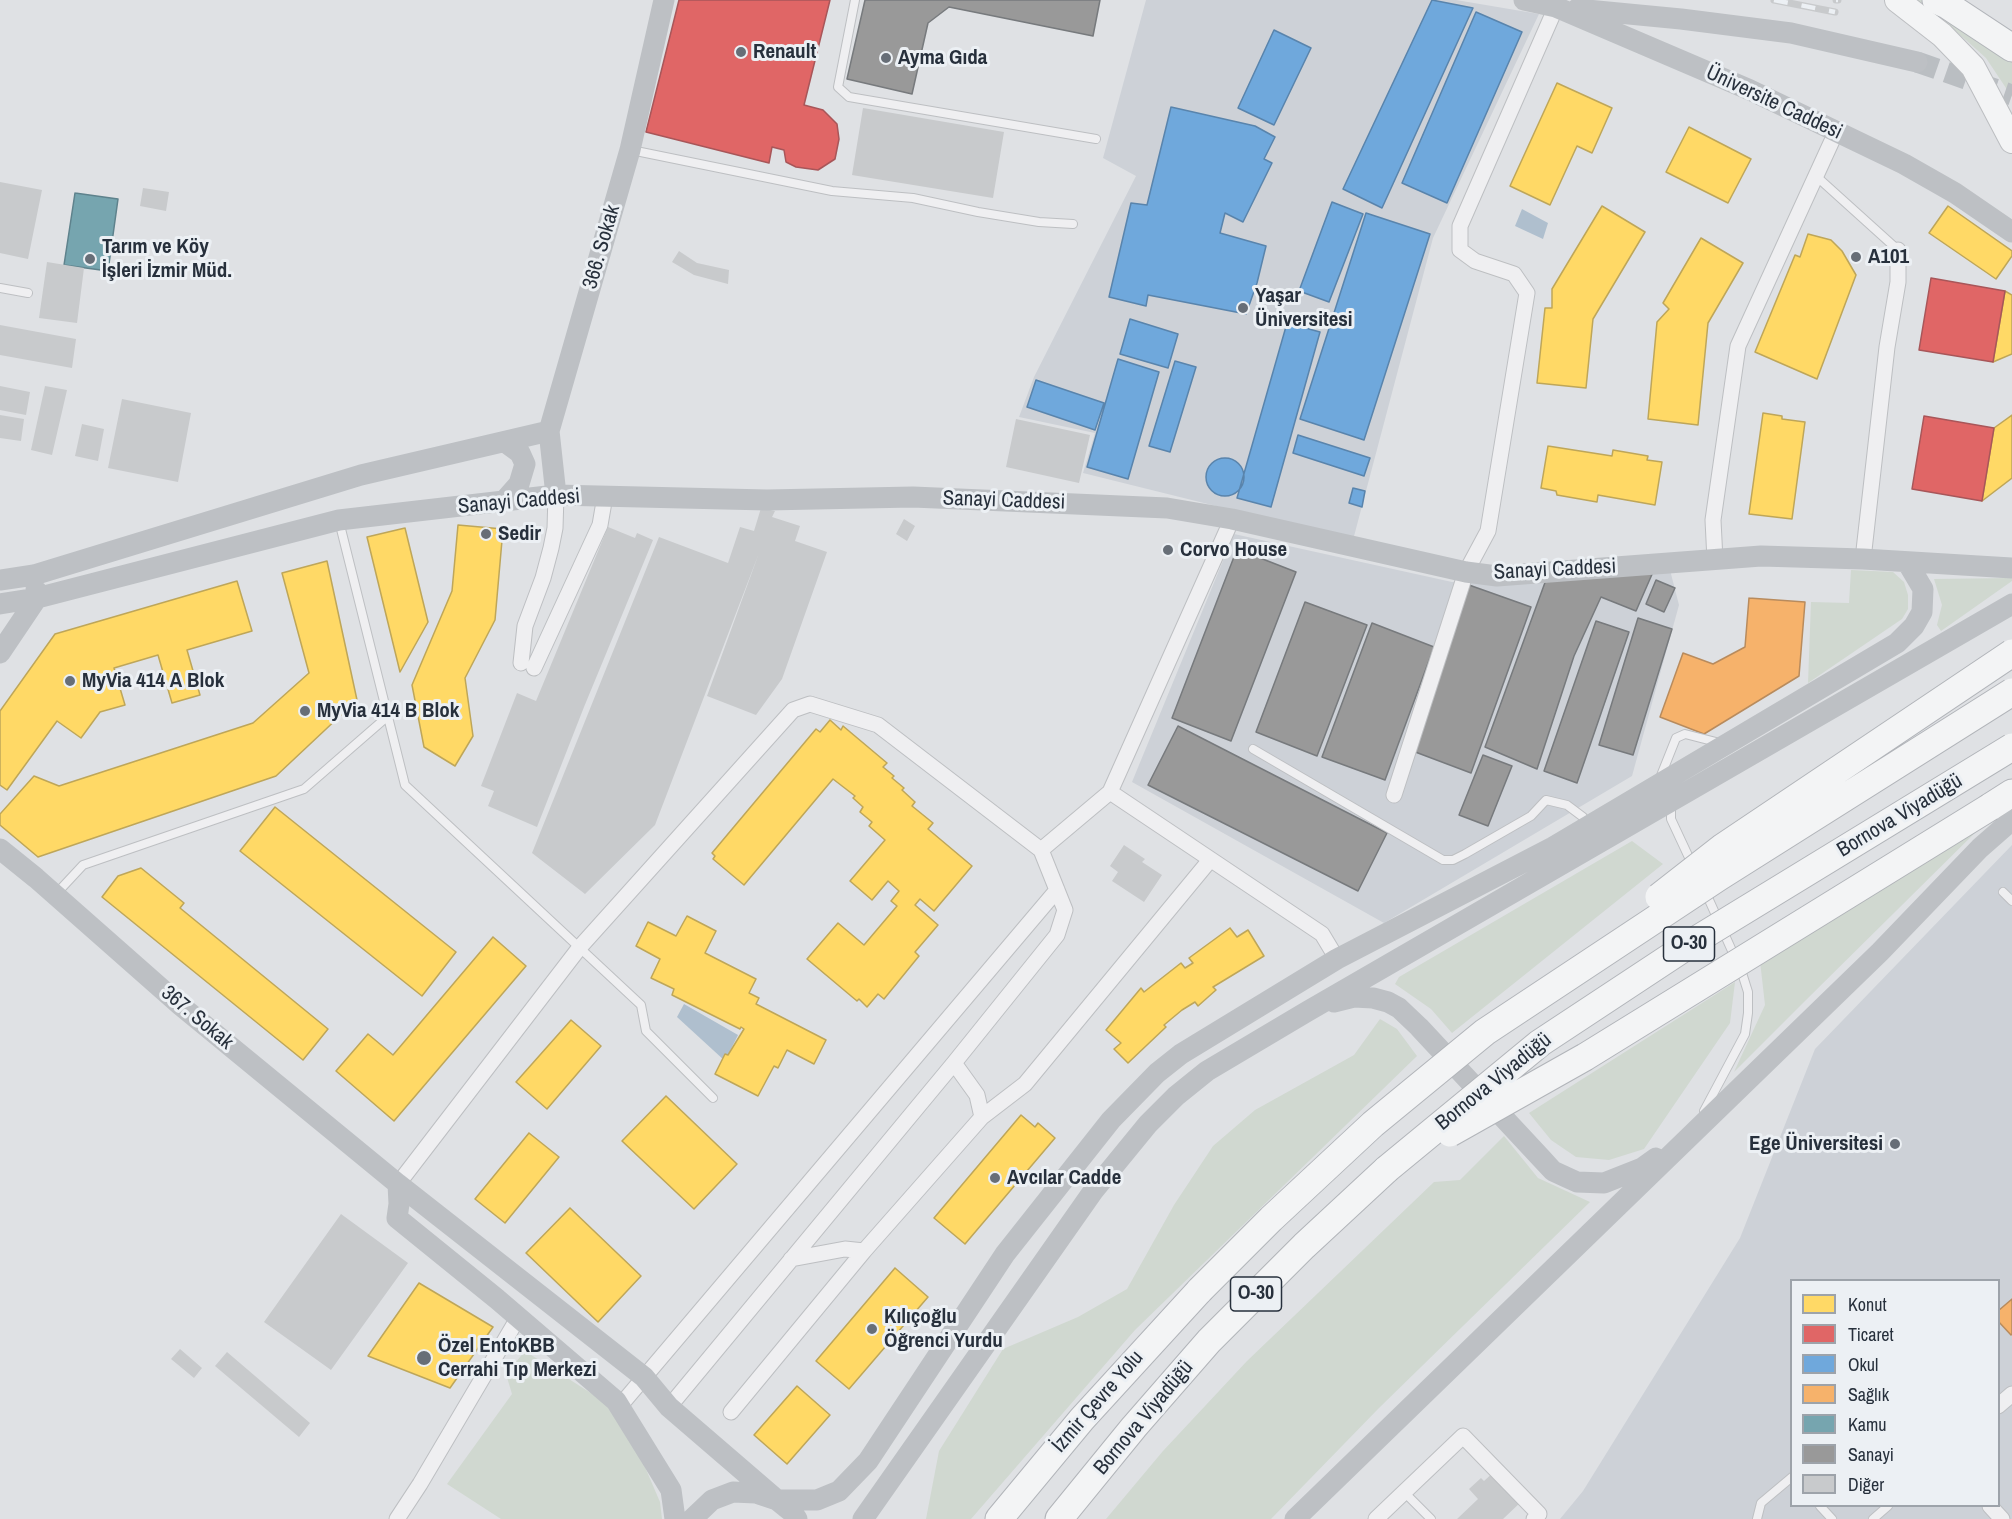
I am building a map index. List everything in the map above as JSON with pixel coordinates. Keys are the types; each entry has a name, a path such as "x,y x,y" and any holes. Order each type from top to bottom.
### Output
{"highway":[{"path":"1936,0 2012,48"},
{"name":"O-30","path":"1485,1032 1723,847 2012,653"},
{"name":"Bornova Viyadüğü","path":"1200,1290 1271,1219 1373,1124 1485,1032 1719,877 2012,692"},
{"name":"Bornova Viyadüğü","path":"1059,1519 1134,1427 1209,1341 1304,1246 1387,1169 1540,1043 1696,940 2012,747"},
{"path":"1387,1169 1585,1057 2004,806"},
{"name":"İzmir Çevre Yolu","path":"999,1519 1082,1419 1200,1290"}],"main road":[{"path":"1897,0 1942,35 1973,67 2012,141"}],"street":[{"name":"366. Sokak","path":"555,495 549,431 630,150 664,0"},
{"name":"Üniversite Caddesi","path":"1524,0 1556,7 1750,90 1911,168 1955,193 2012,232"},
{"path":"1394,795 1466,572 1488,531 1527,293 1514,274 1475,261 1460,250 1460,226 1556,7 1681,19 1791,33 1917,62"},
{"path":"1715,560 1713,520 1738,346 1836,132"},
{"path":"1863,559 1887,347 1898,282 1898,250"},
{"path":"0,580 34,575 361,475 549,431"},
{"path":"504,501 519,484 525,464 520,453 506,442"},
{"path":"555,495 555,528 551,548 543,578 525,626 528,665 600,525 605,496"},
{"name":"Sanayi Caddesi","path":"0,604 37,597 339,520 555,495 767,500 913,497 1167,508 1232,519 1466,572 1497,576 1761,556 2012,567"},
{"path":"1041,850 1110,792 1232,519"},
{"path":"692,1519 712,1500 733,1492 756,1492 777,1500 817,1500 839,1491 868,1461 1005,1254 1111,1120 1157,1072 1181,1054 1337,959 1553,847 1898,643 1914,626 1922,612 1923,589 1907,562"},
{"path":"0,653 37,597 34,575"},
{"path":"864,1519 1094,1190 1148,1124 1176,1096 1207,1071 2012,604"},
{"path":"669,1407 1057,935 1065,910 1041,850 878,725 810,704 793,710 580,947 398,1184 397,1218 616,1401 671,1490 675,1519"},
{"path":"1110,792 1322,934 1337,959"},
{"path":"1295,1519 1880,952 1980,848 2004,806"},
{"name":"367. Sokak","path":"0,849 180,1005 398,1184 644,1377 669,1407 793,1513 797,1519"},
{"path":"731,1412 864,1251 982,1117 1024,1084 1210,860"},
{"path":"619,1407 1057,890"},
{"path":"1308,1011 1354,997 1373,998 1399,1008 1553,1170 1577,1182 1604,1183 1615,1180 1642,1168 1692,1134"},
{"path":"954,1063 977,1095 982,1117"},
{"path":"791,1259 845,1249 864,1251"},
{"path":"397,1519 518,1318"},
{"path":"2000,1404 2012,1394"},
{"path":"1376,1519 1463,1436 1539,1514 1534,1519"},
{"path":"1991,1507 2002,1519"}],"lane":[{"path":"855,0 837,87 849,97 1096,139"},
{"path":"630,150 832,191 912,198 978,213 1039,222 1073,224"},
{"path":"1815,175 1898,250"},
{"path":"0,288 28,293"},
{"path":"339,520 405,785 641,1005 646,1031 713,1098"},
{"path":"55,895 83,865 304,789 388,716"},
{"path":"1658,784 1676,738 1685,734 1725,744"},
{"path":"1253,749 1443,860 1453,860 1531,816 1546,800 1567,805 1583,817 1589,825"},
{"path":"1671,801 1671,819 1748,992 1745,1034 1692,1134"},
{"path":"2003,892 2012,901"},
{"path":"1757,1519 1761,1503 1790,1478"},
{"path":"1404,1492 1431,1519"},
{"path":"1821,1507 1832,1519"},
{"path":"1873,1519 1887,1507"}],"shaded area":[{"name":"Yaşar Üniversitesi","path":"1146,0 1456,0 1539,14 1433,238 1353,540 1083,473 1095,433 1019,417 1034,377 1136,176 1103,158"},
{"path":"1916,0 1921,0 1953,16 2012,55 2012,97 1986,58 1949,25"},
{"path":"1234,534 1452,582 1670,570 1679,605 1632,776 1384,923 1132,782"},
{"path":"1851,570 1893,572 1904,582 1908,595 1908,609 1902,619 1808,683 1811,602 1849,603"},
{"path":"2012,578 2012,581 1941,631 1937,625 1942,605 1934,579"},
{"path":"1987,821 1734,1072 1765,1005 1760,961"},
{"path":"1632,841 1663,864 1452,1033 1431,1009 1395,984 1399,977"},
{"name":"Ege Üniversitesi","path":"2012,845 2012,1519 1560,1519 1583,1491 1740,1238 1815,1049"},
{"path":"1735,982 1730,1023 1644,1149 1609,1160 1576,1157 1551,1140 1529,1113"},
{"path":"1380,1019 1397,1029 1417,1056 1135,1330 971,1519 926,1519 939,1451 1003,1349 1078,1317 1127,1289 1174,1205 1213,1146 1255,1110 1354,1055"},
{"path":"1504,1136 1538,1178 1590,1202 1379,1408 1271,1519 1106,1519 1163,1451 1247,1361 1434,1182 1460,1180"},
{"path":"525,1351 608,1404 636,1446 660,1502 662,1519 501,1519 447,1484 512,1394 506,1374"}],"water":[{"path":"1522,209 1548,223 1543,239 1515,226"},
{"path":"684,1004 738,1035 725,1061 677,1017"}],"building: Konut":[{"path":"1557,83 1612,108 1592,153 1577,146 1550,205 1510,186"},
{"path":"1689,127 1751,159 1728,203 1666,172"},
{"path":"1602,206 1645,232 1593,319 1586,388 1537,383 1545,308 1552,308 1552,289"},
{"path":"1948,206 2012,251 2012,256 1996,279 1929,233"},
{"path":"1808,234 1831,240 1842,251 1856,275 1817,379 1755,352 1795,255 1800,257"},
{"path":"1701,238 1743,263 1708,323 1698,425 1648,419 1657,322 1669,309 1663,303"},
{"path":"2005,291 2012,295 2012,354 1993,362"},
{"path":"1763,413 1782,416 1782,419 1805,422 1792,519 1749,514"},
{"path":"2012,415 2012,478 1982,501 1994,428"},
{"path":"1548,446 1612,456 1613,450 1648,456 1647,460 1662,462 1655,505 1598,495 1597,502 1557,495 1556,491 1541,488"},
{"path":"458,525 503,529 495,620 465,678 473,736 455,766 424,747 412,685 452,591"},
{"path":"405,528 428,622 400,672 367,537"},
{"name":"MyVia 414 B Blok","path":"327,561 357,700 276,776 38,857 0,825 0,814 34,776 59,786 253,723 309,673 282,573"},
{"name":"MyVia 414 A Blok","path":"237,581 252,631 187,650 200,695 172,703 158,655 114,668 125,705 100,712 81,738 57,721 7,790 0,785 0,711 55,634"},
{"path":"830,720 841,730 843,726 887,763 883,767 894,776 892,778 915,802 912,806 933,823 928,829 972,866 934,911 920,899 915,905 938,925 915,952 919,956 884,999 878,994 867,1007 807,959 838,923 864,945 897,906 891,901 899,891 888,881 872,900 850,881 885,840 869,826 872,822 860,812 863,807 853,798 855,796 833,779 744,885 713,859 715,856 712,853 816,729 820,732"},
{"path":"275,807 456,952 422,996 240,851"},
{"path":"141,868 184,903 180,908 328,1029 303,1060 102,897 118,876"},
{"path":"687,916 716,931 705,953 756,979 749,993 759,998 756,1004 826,1040 814,1064 787,1050 778,1068 774,1066 758,1096 715,1074 725,1054 728,1055 744,1029 672,995 674,989 651,978 660,959 636,946 648,922 676,936"},
{"path":"1230,928 1237,937 1248,930 1264,956 1213,987 1216,990 1198,1006 1195,1002 1182,1010 1164,1025 1166,1027 1128,1063 1114,1049 1121,1043 1106,1030 1141,988 1144,992 1181,963 1185,968 1193,963 1189,958"},
{"path":"493,937 526,966 394,1121 336,1071 368,1034 393,1055"},
{"path":"571,1020 601,1046 547,1109 516,1082"},
{"path":"666,1096 737,1164 694,1209 622,1141"},
{"name":"Avcılar Cadde","path":"1021,1115 1035,1127 1038,1123 1055,1138 965,1244 934,1218"},
{"path":"529,1133 559,1157 505,1223 475,1199"},
{"path":"570,1208 641,1276 598,1322 526,1253"},
{"name":"Kılıçoğlu Öğrenci Yurdu","path":"895,1268 928,1297 849,1389 816,1361"},
{"path":"419,1283 493,1327 450,1388 368,1356"},
{"path":"797,1386 830,1415 787,1464 754,1435"}],"building: Ticaret":[{"name":"Renault","path":"679,0 830,0 804,105 823,110 837,124 839,139 835,159 818,170 796,167 786,162 784,150 772,147 769,163 646,132"},
{"path":"1931,278 2005,291 1993,362 1919,350"},
{"path":"1924,416 1994,428 1982,501 1912,489"}],"building: Okul":[{"path":"1432,0 1473,8 1382,208 1343,189"},
{"path":"1476,12 1522,32 1447,203 1402,183"},
{"path":"1274,30 1311,48 1274,125 1238,108"},
{"path":"1171,107 1255,126 1275,137 1264,159 1272,163 1243,222 1225,213 1220,233 1266,246 1257,283 1246,314 1148,295 1146,306 1109,297 1131,203 1147,205"},
{"path":"1332,202 1363,214 1329,302 1299,291"},
{"path":"1366,213 1430,234 1364,440 1300,419"},
{"path":"1130,319 1178,334 1168,368 1120,354"},
{"path":"1287,323 1320,332 1271,507 1237,498"},
{"path":"1118,359 1159,372 1128,479 1087,467"},
{"path":"1175,361 1196,367 1170,452 1149,446"},
{"path":"1036,380 1104,403 1095,430 1027,407"},
{"path":"1298,435 1370,458 1364,476 1293,453"},
{"path":"1225,458 1238,464 1244,477 1238,490 1225,496 1212,490 1206,477 1212,464"},
{"path":"1353,488 1365,491 1362,507 1349,503"}],"building: Sağlık":[{"path":"1749,598 1805,602 1799,676 1704,734 1660,717 1683,653 1713,664 1745,647"},
{"path":"2012,1299 2011,1335 2000,1323 2000,1309"}],"building: Kamu":[{"path":"75,193 118,199 108,271 64,265"}],"building: Sanayi":[{"name":"Ayma Gıda","path":"865,0 1100,0 1093,36 949,7 928,23 912,94 847,79"},
{"path":"1237,549 1296,572 1231,741 1172,718"},
{"path":"1653,572 1636,611 1601,597 1574,656 1537,769 1485,747 1547,577"},
{"path":"1656,580 1675,588 1664,612 1646,604"},
{"path":"1469,585 1531,607 1471,773 1410,750"},
{"path":"1305,602 1367,625 1317,756 1256,732"},
{"path":"1638,618 1672,629 1633,755 1599,745"},
{"path":"1596,621 1629,632 1577,783 1544,771"},
{"path":"1372,623 1434,647 1385,780 1322,757"},
{"path":"1178,726 1387,833 1358,891 1148,785"},
{"path":"1483,755 1512,766 1488,826 1459,815"}],"building: Diğer":[{"path":"863,108 1004,132 993,198 852,175"},
{"path":"0,182 42,190 28,259 0,253"},
{"path":"143,188 169,192 166,211 140,206"},
{"path":"679,251 697,263 729,270 728,284 694,275 672,262"},
{"path":"47,262 84,268 77,323 39,318"},
{"path":"0,325 76,339 72,368 0,355"},
{"path":"0,386 30,392 26,415 0,410"},
{"path":"45,386 67,390 52,455 31,450"},
{"path":"122,399 191,413 178,482 108,468"},
{"path":"0,415 24,419 21,441 0,438"},
{"path":"1016,419 1090,435 1079,483 1006,467"},
{"path":"82,424 104,429 98,461 75,456"},
{"path":"761,508 775,511 772,517 800,526 795,541 827,552 782,679 756,715 707,696 759,553 655,825 585,894 532,853 659,537 728,563 740,527 754,531"},
{"path":"904,519 915,526 907,541 896,534"},
{"path":"608,527 635,538 637,533 653,540 537,827 488,806 494,791 481,786 517,693 536,701"},
{"path":"1124,845 1145,859 1142,862 1162,875 1144,902 1112,881 1118,872 1110,866"},
{"path":"341,1214 408,1263 331,1370 264,1322"},
{"path":"180,1349 202,1368 194,1378 171,1359"},
{"path":"227,1352 310,1423 299,1437 215,1366"},
{"path":"1496,1470 1523,1500 1503,1519 1457,1519 1478,1499 1469,1489 1481,1478 1484,1481"}],"tunnel":[{"path":"1917,62 2012,95"}],"railway":[{"path":"1774,0 1835,12"}],"place":[{"name":"Renault","path":"741,52"},
{"name":"Ayma Gıda","path":"886,58"},
{"name":"A101","path":"1856,257"},
{"name":"Tarım ve Köy İşleri İzmir Müd.","path":"90,259"},
{"name":"Yaşar Üniversitesi","path":"1243,308"},
{"name":"Sedir","path":"486,534"},
{"name":"Corvo House","path":"1168,550"},
{"name":"MyVia 414 A Blok","path":"70,681"},
{"name":"MyVia 414 B Blok","path":"305,711"},
{"name":"Ege Üniversitesi","path":"1895,1144"},
{"name":"Avcılar Cadde","path":"995,1178"},
{"name":"Kılıçoğlu Öğrenci Yurdu","path":"872,1329"},
{"name":"Özel EntoKBB Cerrahi Tıp Merkezi","path":"424,1358"}]}
